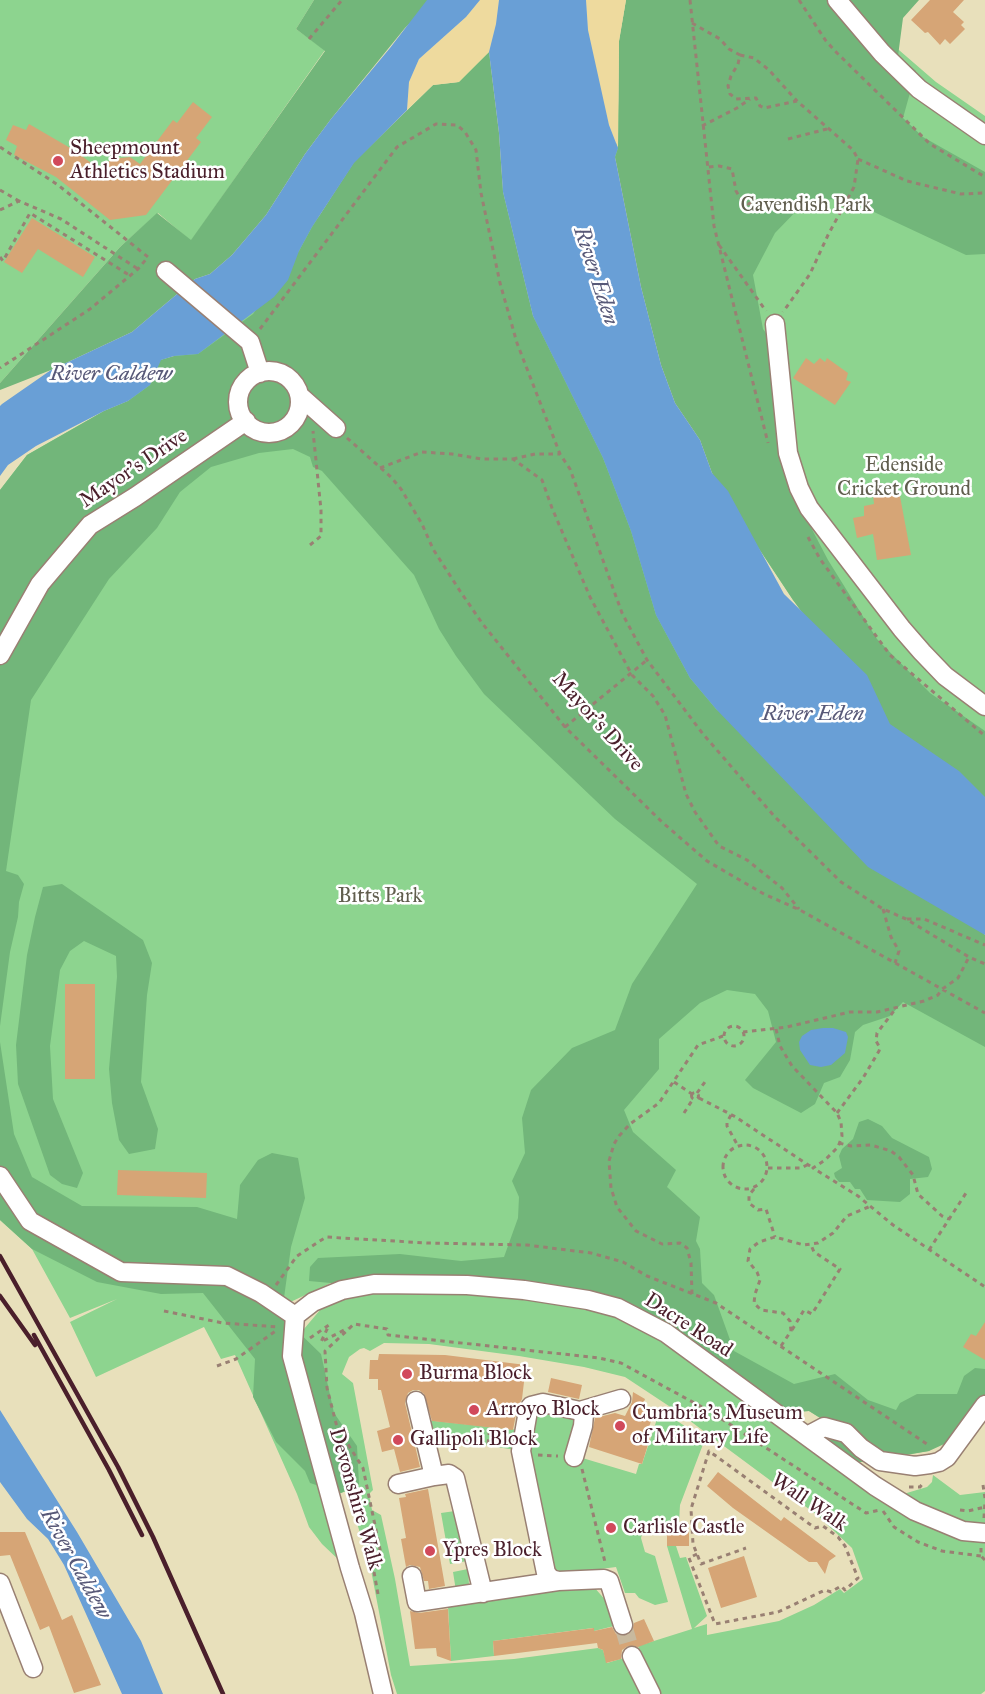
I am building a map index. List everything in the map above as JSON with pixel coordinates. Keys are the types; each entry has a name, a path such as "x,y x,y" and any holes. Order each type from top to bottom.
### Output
{"street":[{"path":"837,0 882,53 919,89 985,135"},
{"path":"166,271 244,337 260,373"},
{"path":"775,324 788,453 799,488 809,508 922,652 945,676 985,706"},
{"path":"270,371 280,373 296,387 300,396 300,407 290,425 272,433 253,428 246,422 238,404 243,385 251,377 260,373 270,371"},
{"path":"300,396 336,428"},
{"name":"Mayor's Drive","path":"0,655 40,584 90,525 246,422"},
{"path":"0,1176 30,1221 121,1272 227,1276 261,1293 295,1316"},
{"name":"Dacre Road","path":"295,1316 313,1302 342,1290 374,1284 467,1285 524,1290 588,1300 618,1308 666,1333 875,1486 915,1511 963,1531 985,1533"},
{"name":"Devonshire Walk","path":"295,1316 292,1356 364,1613 383,1694"},
{"path":"558,1581 551,1579 546,1573 522,1454 528,1411 531,1406 543,1403 580,1411 621,1399"},
{"path":"416,1401 434,1476"},
{"path":"807,1436 824,1427 846,1432 861,1448 880,1461 915,1466 930,1464 947,1457 985,1405"},
{"path":"574,1456 585,1419 584,1414 580,1411"},
{"path":"398,1484 449,1474 455,1478 483,1593"},
{"path":"412,1576 417,1602 558,1581 603,1579 609,1581 623,1625"},
{"path":"0,1583 33,1668"},
{"path":"632,1656 651,1694"}],"path":[{"path":"309,39 342,0"},
{"path":"690,0 703,127 751,99"},
{"path":"799,0 826,41 930,144 985,177"},
{"path":"692,23 720,39 729,49 740,55 754,58 769,70 797,101 853,150 858,159 907,181 961,194 985,193"},
{"path":"740,55 728,86 730,94 736,99 759,100 760,106 764,108 797,101"},
{"path":"244,337 397,147 436,124 457,125 465,132 476,150 481,193 500,283 517,344 560,454 570,469 622,613 647,660 703,734 775,818 841,882 883,909 985,964"},
{"path":"789,139 829,129"},
{"path":"0,147 57,185 148,257 138,269 90,309 0,368"},
{"path":"718,244 775,324 810,274 849,197 854,187 858,159"},
{"path":"709,167 732,168 736,191 748,204 763,200"},
{"path":"0,190 61,219 138,269"},
{"path":"0,210 19,201"},
{"path":"0,257 3,261 30,213 129,275"},
{"path":"296,417 313,429 321,510 321,537 310,545"},
{"name":"Mayor's Drive","path":"336,428 401,489 422,524 433,549 482,623 565,727 662,822 707,861 985,1013"},
{"path":"379,468 422,452 482,459 513,459 535,454 560,454"},
{"path":"513,459 542,480 590,597 632,675 653,696 665,715 686,794 719,846 747,860 782,888 800,910"},
{"path":"565,727 632,675 647,660"},
{"path":"883,909 891,937 899,951 895,963"},
{"path":"906,920 924,919 985,945"},
{"path":"743,1032 776,1029 844,1013 877,1012 924,1001 938,995 941,990 958,978 969,957"},
{"path":"837,1113 864,1078 880,1048 876,1041 877,1033 898,1006"},
{"path":"692,1294 691,1263 687,1248 680,1243 662,1244 636,1231 617,1206 611,1188 609,1171 612,1149 619,1136 630,1124 659,1103 698,1045 723,1036 726,1029 732,1026 739,1027 744,1039 737,1046 727,1044 723,1036"},
{"path":"776,1029 780,1046 792,1065 837,1113 842,1126 839,1143 825,1160 813,1168"},
{"path":"684,1113 707,1079"},
{"path":"674,1082 732,1115 858,1196 893,1225 985,1287"},
{"path":"692,1094 693,1099"},
{"path":"732,1115 727,1122 738,1146"},
{"path":"839,1143 851,1146 871,1145 891,1151 899,1157 913,1175 918,1194 948,1219"},
{"path":"754,1187 738,1188 731,1184 723,1172 725,1156 730,1150 738,1146 751,1145 758,1148 767,1159 768,1168 764,1180 754,1187 749,1195 749,1203 758,1210 766,1209 775,1237"},
{"path":"768,1168 801,1168 807,1165"},
{"path":"929,1250 968,1190"},
{"path":"791,1331 790,1321 783,1313 760,1310 754,1303 760,1280 748,1261 749,1252 759,1242 775,1237 798,1244 818,1243 833,1233 847,1216 871,1206"},
{"path":"781,1347 804,1310 812,1314 840,1269 814,1252 811,1245"},
{"path":"164,1311 223,1323 280,1327 237,1359 217,1366"},
{"path":"295,1316 311,1339 329,1325 321,1342 354,1324"},
{"path":"488,1444 490,1427"},
{"name":"Wall Walk","path":"697,1554 689,1558 715,1624 778,1612 825,1590 831,1592 841,1586 845,1590 858,1578 845,1546 838,1537 823,1526 815,1528 709,1451 691,1509 693,1544 697,1554 701,1564 746,1548"},
{"path":"522,1454 579,1457 609,1581"},
{"path":"983,1485 985,1498"}],"green space":[{"path":"0,0 314,0 296,29 325,50 191,241 158,213 120,247 0,383"},
{"path":"314,0 433,0 405,28 331,119 305,154 266,215 232,255 210,274 195,279 132,332 51,370 0,390 0,383 120,247 157,213 191,240 325,51 296,29"},
{"name":"Cavendish Park","path":"626,0 841,0 936,82 985,116 985,800 793,600 734,511 615,157"},
{"path":"626,0 919,0 903,18 898,56 916,71 903,118 923,137 985,172 985,254 966,255 844,198 805,202 775,233 753,275 763,329 778,350 772,387 794,495 828,560 877,639 930,693 985,731 985,800 900,738 837,661 734,511 712,473 700,440 675,403 661,365 641,287 615,157 618,148 619,41"},
{"name":"Bitts Park","path":"489,52 503,192 533,316 985,935 985,1395 929,1451 860,1462 829,1447 833,1426 809,1411 784,1413 633,1308 381,1278 331,1283 284,1305 302,1335 304,1329 320,1310 340,1297 362,1292 471,1291 578,1305 611,1313 643,1328 851,1473 985,1537 985,1691 981,1694 656,1694 638,1646 692,1629 667,1546 676,1546 680,1558 686,1557 707,1616 694,1628 707,1624 707,1635 779,1621 814,1605 840,1589 844,1593 863,1579 852,1548 817,1515 678,1412 625,1377 584,1367 519,1356 429,1344 384,1343 370,1351 360,1349 349,1357 342,1374 353,1383 373,1490 369,1494 372,1510 381,1515 410,1666 514,1659 598,1648 603,1650 607,1663 627,1657 645,1694 397,1694 391,1675 371,1570 349,1490 341,1493 328,1489 342,1563 322,1544 309,1527 297,1494 235,1355 221,1359 204,1327 96,1377 70,1322 117,1299 70,1318 32,1249 0,1220 0,490 27,455 104,411 128,401"},
{"path":"489,52 499,133 503,192 533,316 603,458 631,531 656,615 690,678 716,709 985,935 985,1047 903,1002 890,1016 863,1025 855,1032 850,1060 840,1077 824,1083 815,1104 801,1113 753,1088 745,1080 776,1042 768,1011 755,994 727,990 700,1003 659,1039 659,1069 624,1110 633,1132 676,1170 667,1187 700,1217 696,1241 700,1249 702,1283 714,1295 734,1351 794,1384 835,1374 868,1400 896,1410 900,1403 917,1394 957,1394 964,1376 975,1368 985,1369 985,1395 953,1440 929,1451 860,1462 849,1460 829,1447 833,1426 809,1411 784,1413 633,1308 381,1278 331,1283 309,1281 310,1267 318,1258 400,1254 461,1261 504,1257 518,1218 519,1197 512,1181 525,1153 522,1118 531,1090 572,1048 615,1030 632,984 697,884 615,819 484,694 439,629 414,575 322,471 313,467 310,457 293,449 259,453 211,467 180,492 157,528 109,579 31,700 6,871 18,875 24,884 10,952 0,1026 0,490 27,455 104,411 128,401 150,385 160,360 198,354 253,314 299,251 354,162 433,85 459,82"},
{"path":"62,884 143,940 152,963 147,995 141,1082 158,1129 155,1149 129,1154 119,1140 109,1069 117,977 116,956 84,941 70,951 60,970 50,1046 53,1099 83,1173 77,1188 62,1184 50,1175 18,1084 16,1045 27,955 43,887"},
{"path":"0,1042 14,1134 32,1177 82,1206 197,1207 237,1219 240,1185 258,1160 272,1153 298,1158 305,1198 291,1247 283,1305 290,1324 321,1354 334,1413 357,1446 359,1484 341,1493 310,1483 305,1471 276,1442 253,1397 255,1359 203,1293 161,1294 97,1282 32,1249 0,1220"},
{"path":"868,1119 882,1126 892,1138 929,1157 932,1169 928,1177 910,1179 910,1194 900,1202 867,1200 860,1189 855,1189 850,1182 839,1182 835,1177 834,1173 842,1168 839,1156 842,1149 853,1139 859,1122"},
{"path":"660,1410 705,1439 680,1505 679,1523 652,1523 644,1527 641,1538 645,1552 655,1556 668,1602 655,1605 639,1598 635,1593 625,1593 616,1567 562,1574 553,1571 521,1451 432,1436 425,1420 520,1430 534,1412 577,1420 579,1457 636,1474 639,1464 642,1464"},
{"path":"933,1475 960,1495 985,1492 985,1526 975,1526 900,1495 927,1487 932,1482"},
{"path":"455,1511 467,1561 450,1564 441,1513"},
{"path":"468,1569 469,1585 456,1591 453,1572"},
{"path":"593,1586 608,1603 614,1626 594,1631 593,1628 493,1641 494,1656 451,1661 448,1606 565,1588"}],"sand":[{"path":"480,0 499,0 489,52 459,82 433,85 407,110 409,82 419,59 466,17"},
{"path":"586,0 626,0 619,41 618,148 601,94 588,30"}],"water":[{"name":"River Caldew","path":"427,0 480,0 466,17 419,59 409,82 407,110 354,163 312,227 299,251 288,280 274,297 198,354 174,356 161,360 150,385 128,401 36,446 8,465 0,476 0,406 51,370 132,332 195,279 210,274 232,255 266,215 305,154 331,119"},
{"name":"River Eden","path":"499,0 586,0 588,30 609,125 618,148 615,157 641,287 661,365 675,403 700,440 712,473 728,491 784,594 867,675 890,724 959,771 985,797 985,935 868,867 716,709 690,678 656,615 631,531 603,458 533,316 503,192 499,133 489,52"},
{"path":"823,1028 846,1032 848,1037 845,1053 831,1065 821,1067 810,1065 800,1050 799,1042 802,1036 811,1030"},
{"name":"River Caldew","path":"0,1410 77,1532 141,1641 163,1694 122,1694 64,1565 48,1539 27,1519 0,1482"}],"building":[{"path":"930,0 964,0 953,12 964,22 961,25 965,29 950,44 945,39 940,45 928,32 925,33 911,20"},
{"name":"Sheepmount Athletics Stadium","path":"193,102 212,117 196,138 201,142 146,215 110,220 56,177 14,155 17,146 6,140 13,125 26,130 29,124 72,149 101,170 111,159 130,157 140,164 173,120 177,123"},
{"path":"32,218 95,257 83,277 38,249 22,273 4,262"},
{"path":"806,358 814,364 820,358 825,362 827,358 848,373 846,380 851,382 835,405 793,378"},
{"path":"899,491 911,555 877,560 873,534 857,538 853,518 864,516 864,506 874,504 873,495"},
{"path":"65,984 95,984 95,1079 65,1079"},
{"path":"118,1170 207,1173 206,1198 117,1195"},
{"path":"985,1322 985,1360 963,1347 971,1334 976,1336"},
{"path":"379,1354 445,1355 526,1365 522,1399 517,1409 513,1430 432,1421 424,1394 419,1390 413,1390 408,1393 405,1403 420,1467 400,1472 394,1449 382,1452 377,1431 390,1427 381,1390 378,1390 378,1379 369,1379 370,1360 378,1360"},
{"path":"551,1378 582,1385 579,1399 548,1392"},
{"name":"Cumbria's Museum of Military Life","path":"633,1392 645,1399 642,1407 654,1411 647,1434 651,1435 642,1464 589,1447 595,1418 615,1413 625,1416 632,1402"},
{"path":"718,1472 781,1521 784,1517 836,1556 829,1561 825,1574 817,1562 809,1562 733,1508 707,1486"},
{"name":"Ypres Block","path":"428,1489 445,1586 429,1589 428,1581 424,1581 420,1567 410,1565 406,1567 401,1539 406,1538 399,1498 406,1497 405,1494"},
{"path":"667,1523 689,1523 689,1546 667,1546"},
{"path":"0,1532 25,1532 62,1620 72,1615 101,1685 74,1693 49,1626 40,1630 10,1555 0,1556"},
{"path":"744,1556 757,1597 721,1608 708,1568"},
{"path":"448,1609 451,1661 437,1656 436,1648 415,1649 410,1611 419,1613"},
{"path":"644,1619 654,1641 638,1647 628,1646 622,1650 621,1659 606,1663 603,1650 598,1648 597,1643 494,1656 493,1641 594,1628 594,1631 612,1627 616,1634 626,1636 632,1632 634,1623"}],"tunnel":[{"path":"623,1625 632,1656"}],"railway":[{"path":"0,1256 118,1467 153,1537 223,1694"},
{"path":"0,1296 35,1345"},
{"path":"34,1335 109,1470 142,1535"}],"place":[{"name":"Sheepmount Athletics Stadium","path":"58,161"},
{"name":"Burma Block","path":"407,1374"},
{"name":"Arroyo Block","path":"474,1410"},
{"name":"Cumbria's Museum of Military Life","path":"620,1426"},
{"name":"Gallipoli Block","path":"398,1440"},
{"name":"Carlisle Castle","path":"611,1528"},
{"name":"Ypres Block","path":"430,1551"}],"park label":[{"name":"Edenside Cricket Ground","path":"904,478"}]}
